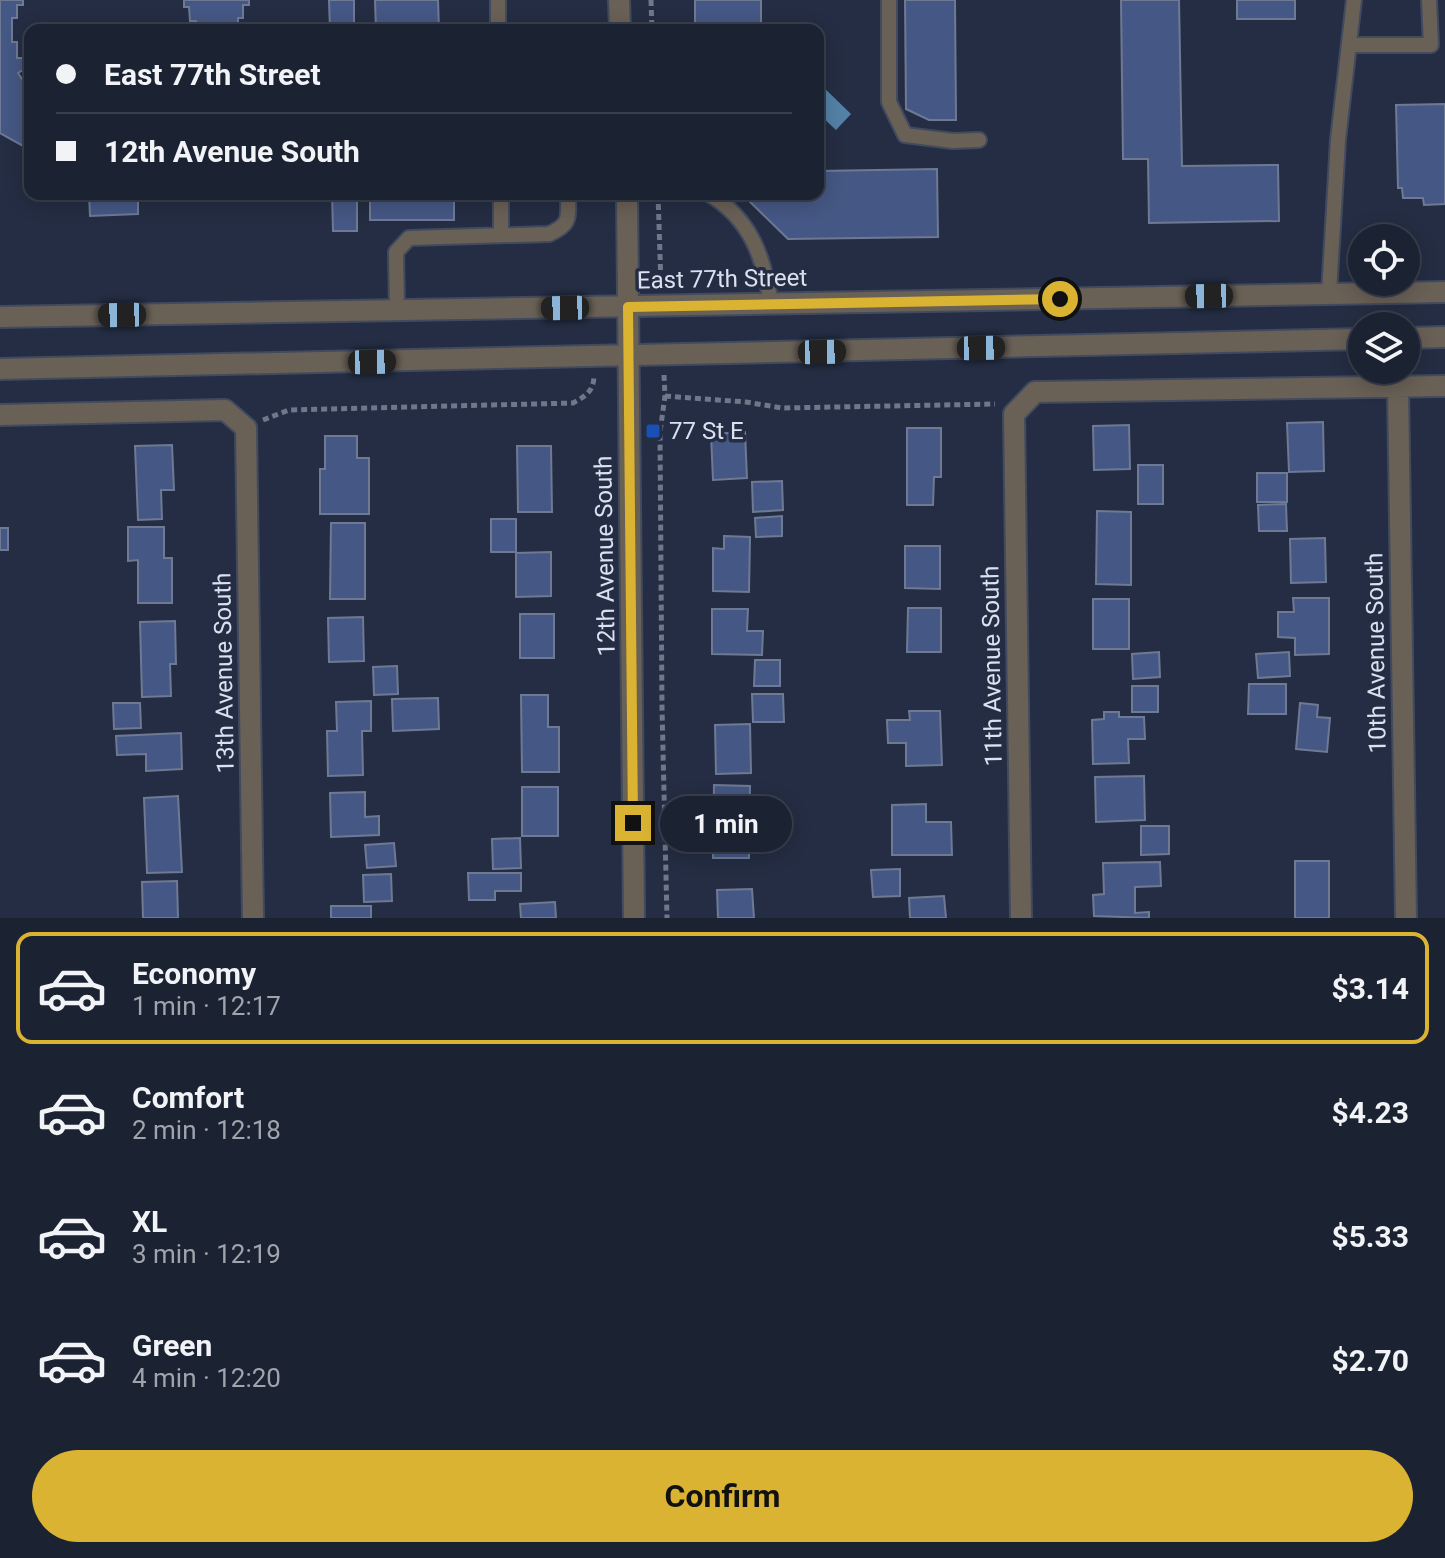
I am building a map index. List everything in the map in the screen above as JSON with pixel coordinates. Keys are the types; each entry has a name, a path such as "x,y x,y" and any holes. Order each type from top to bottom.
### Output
{"street":[{"path":"619,0 620,24"},
{"name":"12th Avenue South","path":"627,200 634,918"},
{"name":"East 77th Street","path":"0,317 1445,292"},
{"path":"1420,338 1445,337"},
{"path":"0,369 1348,339"},
{"path":"1014,414 1035,392 1445,386"},
{"name":"10th Avenue South","path":"1398,387 1406,918"},
{"path":"0,415 225,410 246,428"},
{"name":"11th Avenue South","path":"1014,414 1021,918"},
{"name":"13th Avenue South","path":"246,428 253,918"}],"lane":[{"path":"498,0 498,24"},
{"path":"889,0 889,102 905,135 953,141 979,140"},
{"path":"1329,294 1338,140 1354,0"},
{"path":"1349,45 1431,45 1429,0"},
{"path":"501,200 501,235"},
{"path":"397,311 396,252 409,238 549,234 562,228 568,220 568,200"},
{"path":"719,200 752,235 767,278 771,304"}],"path":[{"path":"651,0 652,24"},
{"path":"658,200 662,306"},
{"path":"663,356 665,396 660,448 667,918"},
{"path":"246,428 289,410 573,403 588,396 594,383 594,357"},
{"path":"665,396 782,408 992,403 1014,414"}],"water":[{"path":"824,88 851,114 836,130 824,119"}],"building":[{"path":"0,0 23,0 23,5 17,5 17,18 12,18 12,42 17,42 17,58 23,58 23,70 18,73 22,79 24,77 24,146 0,133"},
{"path":"184,0 249,0 249,5 243,5 243,18 238,18 238,24 196,24 196,21 190,21 189,7 184,7"},
{"path":"329,0 354,0 354,24 330,24"},
{"path":"375,0 438,0 439,24 376,24"},
{"path":"695,0 761,0 761,24 695,24"},
{"path":"905,0 955,0 956,120 929,120 906,109"},
{"path":"1121,0 1179,0 1182,166 1278,165 1279,221 1149,223 1148,159 1123,159"},
{"path":"1237,0 1295,0 1295,19 1237,19"},
{"path":"1445,104 1445,204 1424,205 1423,198 1403,198 1402,188 1398,188 1396,105"},
{"path":"937,169 938,237 788,239 748,200 824,200 824,171"},
{"path":"89,200 138,200 138,214 90,216"},
{"path":"332,200 357,200 357,231 333,231"},
{"path":"370,200 454,200 454,220 370,220"},
{"path":"1323,422 1324,471 1289,472 1287,423"},
{"path":"1129,425 1130,469 1094,470 1093,426"},
{"path":"907,428 941,428 941,477 934,477 933,505 907,505"},
{"path":"745,432 747,478 713,480 711,434"},
{"path":"325,436 357,436 357,458 369,458 369,514 320,514 320,469 325,469"},
{"path":"172,445 174,490 161,490 162,519 138,520 135,446"},
{"path":"517,446 551,446 552,512 518,512"},
{"path":"1138,465 1163,465 1163,504 1138,504"},
{"path":"1257,473 1287,473 1287,502 1257,502"},
{"path":"782,481 783,510 753,512 752,482"},
{"path":"1286,504 1287,531 1259,531 1258,505"},
{"path":"1097,511 1131,512 1131,585 1096,584"},
{"path":"782,516 782,536 756,537 755,518"},
{"path":"491,519 516,519 516,552 491,552"},
{"path":"331,523 365,523 365,599 330,599"},
{"path":"128,527 164,527 164,558 172,558 172,603 138,603 138,560 128,561"},
{"path":"0,528 8,528 8,550 0,550"},
{"path":"724,536 750,537 749,592 713,591 713,548 724,549"},
{"path":"1325,538 1326,582 1291,583 1290,539"},
{"path":"905,546 940,546 940,589 905,588"},
{"path":"551,552 551,596 516,597 516,553"},
{"path":"1293,598 1329,598 1329,654 1295,655 1295,638 1278,637 1278,612 1294,612"},
{"path":"1093,599 1129,599 1129,649 1093,649"},
{"path":"908,608 941,608 941,652 907,652"},
{"path":"712,609 748,609 747,631 763,631 762,655 712,654"},
{"path":"520,614 554,614 554,658 520,658"},
{"path":"363,617 364,661 329,662 328,618"},
{"path":"175,621 176,664 170,664 171,696 142,697 140,622"},
{"path":"1159,652 1160,677 1133,679 1132,654"},
{"path":"1289,652 1290,676 1258,678 1256,654"},
{"path":"755,660 780,660 780,686 754,686"},
{"path":"397,666 398,694 374,695 373,667"},
{"path":"1249,684 1286,684 1286,714 1248,714"},
{"path":"1132,686 1158,686 1158,712 1132,712"},
{"path":"752,694 783,694 784,722 753,722"},
{"path":"521,695 548,695 548,727 559,727 559,772 522,772"},
{"path":"438,698 439,729 393,731 392,699"},
{"path":"371,701 371,731 362,731 363,775 328,776 327,731 337,731 336,702"},
{"path":"113,703 140,703 141,728 114,729"},
{"path":"1300,703 1318,705 1317,717 1330,718 1327,752 1296,749"},
{"path":"909,711 940,711 942,765 906,766 906,743 888,743 887,720 910,720"},
{"path":"1104,712 1119,712 1119,717 1144,717 1145,739 1128,739 1129,763 1093,764 1092,720 1104,719"},
{"path":"750,724 751,773 716,774 715,725"},
{"path":"181,733 182,769 146,771 146,754 117,755 116,736"},
{"path":"1144,776 1145,820 1096,822 1095,777"},
{"path":"714,785 750,786 749,858 713,858"},
{"path":"522,787 558,787 558,836 522,836"},
{"path":"365,792 365,817 379,816 379,835 331,837 330,793"},
{"path":"178,796 182,872 147,873 144,798"},
{"path":"926,804 926,822 951,822 952,855 892,855 892,805"},
{"path":"1141,826 1169,826 1169,854 1141,855"},
{"path":"520,838 521,868 493,869 492,839"},
{"path":"394,843 396,866 367,868 365,845"},
{"path":"1295,861 1329,861 1329,918 1295,918"},
{"path":"1160,862 1161,886 1135,887 1135,913 1149,912 1149,918 1094,916 1093,895 1104,894 1103,863"},
{"path":"900,869 900,896 873,897 871,870"},
{"path":"468,873 521,873 521,891 495,891 495,900 469,900"},
{"path":"391,874 392,901 364,902 363,875"},
{"path":"177,881 178,918 143,918 142,882"},
{"path":"752,889 754,918 718,918 717,890"},
{"path":"944,896 946,918 910,918 909,898"},
{"path":"555,902 556,918 521,918 520,904"},
{"path":"331,906 371,906 371,918 331,918"}],"place":[{"name":"77 St E","path":"653,431"}],"route":[{"path":"633,823 628,307 1060,299"}]}
